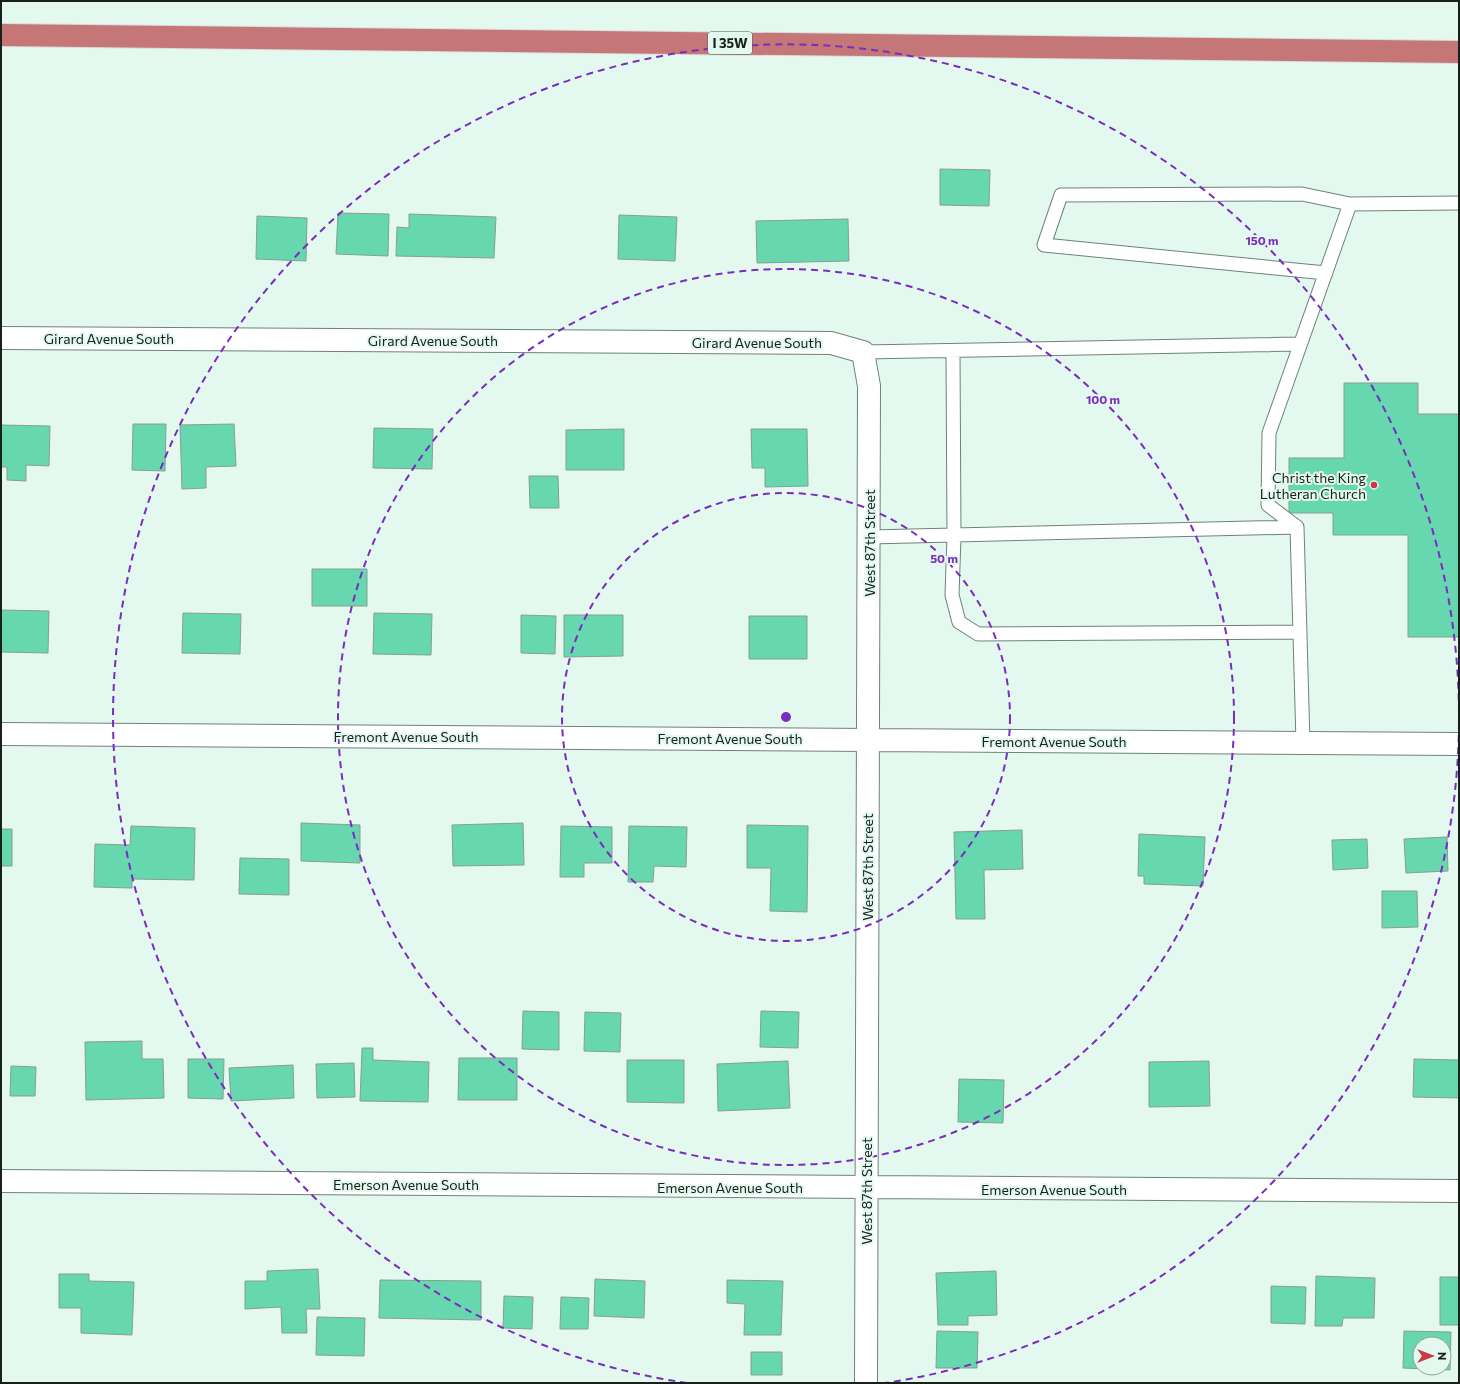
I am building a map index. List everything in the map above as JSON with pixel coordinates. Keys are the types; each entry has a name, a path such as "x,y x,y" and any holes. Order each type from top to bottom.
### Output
{"highway":[{"name":"I 35W","path":"1,35 1459,52"}],"street":[{"name":"Girard Avenue South","path":"1,338 831,343 863,352"},
{"name":"West 87th Street","path":"863,352 869,386 866,1383"},
{"name":"Fremont Avenue South","path":"1,734 1459,744"},
{"name":"Emerson Avenue South","path":"1,1181 1459,1191"}],"lane":[{"path":"1326,273 1044,245 1061,195 1302,194 1350,204 1459,203"},
{"path":"1297,527 1268,505 1269,434 1350,204"},
{"path":"863,352 952,352 1300,344"},
{"path":"952,352 954,536 952,596 958,622 978,634 1300,632"},
{"path":"869,537 1297,527"},
{"path":"1297,527 1303,743"}],"building":[{"path":"940,169 990,170 989,206 940,205"},
{"path":"338,213 389,214 388,256 336,254"},
{"path":"409,214 496,217 494,258 396,256 397,227 409,228"},
{"path":"619,215 677,217 675,261 618,259"},
{"path":"257,216 307,218 306,261 256,259"},
{"path":"848,219 849,261 757,263 756,221"},
{"name":"Christ the King Lutheran Church","path":"1344,383 1418,383 1418,414 1459,414 1459,637 1408,637 1408,535 1333,535 1333,513 1289,513 1289,458 1344,458"},
{"path":"133,424 166,424 165,471 132,470"},
{"path":"234,424 236,466 206,467 206,488 182,489 180,425"},
{"path":"1,425 50,426 49,466 26,465 26,481 7,480 7,467 1,467"},
{"path":"374,428 433,429 432,469 373,468"},
{"path":"624,429 624,470 566,470 566,430"},
{"path":"751,429 807,429 808,486 765,487 765,468 752,468"},
{"path":"529,476 558,476 559,508 530,508"},
{"path":"312,569 367,569 367,606 312,606"},
{"path":"1,610 49,611 48,653 1,652"},
{"path":"183,613 241,614 240,654 182,653"},
{"path":"374,613 432,614 431,655 373,654"},
{"path":"521,615 556,616 555,654 521,653"},
{"path":"564,615 623,615 623,656 564,657"},
{"path":"749,616 807,616 807,659 749,659"},
{"path":"301,823 360,825 360,863 301,861"},
{"path":"523,823 524,865 453,866 452,825"},
{"path":"747,825 808,826 807,912 770,911 771,868 747,868"},
{"path":"131,826 195,828 194,880 132,879 132,888 94,887 95,844 130,845"},
{"path":"561,826 612,827 612,863 584,863 584,877 560,877"},
{"path":"629,826 687,827 686,867 654,866 653,882 628,882"},
{"path":"1,829 12,829 12,866 1,866"},
{"path":"1022,830 1023,869 984,870 985,919 956,919 954,832"},
{"path":"1139,834 1205,837 1203,886 1144,884 1144,876 1138,876"},
{"path":"1447,837 1448,871 1406,873 1404,839"},
{"path":"1367,839 1368,868 1333,870 1332,840"},
{"path":"240,858 289,859 289,895 239,894"},
{"path":"1382,891 1417,891 1418,927 1382,928"},
{"path":"523,1011 559,1012 559,1050 522,1049"},
{"path":"761,1011 799,1012 798,1048 760,1047"},
{"path":"585,1012 621,1013 620,1052 584,1051"},
{"path":"142,1041 142,1059 163,1059 164,1098 86,1100 85,1042"},
{"path":"362,1048 373,1048 373,1060 429,1062 428,1102 360,1101"},
{"path":"459,1058 517,1058 517,1100 458,1100"},
{"path":"188,1059 224,1059 223,1099 188,1098"},
{"path":"1414,1059 1459,1060 1459,1098 1413,1097"},
{"path":"627,1060 684,1060 684,1103 627,1102"},
{"path":"788,1061 790,1108 718,1111 717,1064"},
{"path":"1209,1061 1210,1106 1149,1107 1149,1062"},
{"path":"354,1063 355,1097 317,1098 316,1064"},
{"path":"293,1065 294,1098 231,1101 229,1068"},
{"path":"11,1066 36,1067 35,1096 10,1096"},
{"path":"959,1079 1004,1080 1003,1123 958,1122"},
{"path":"318,1269 320,1309 306,1309 307,1333 282,1333 281,1307 245,1309 245,1281 267,1281 267,1271"},
{"path":"996,1271 997,1315 968,1316 968,1325 938,1325 936,1273"},
{"path":"59,1274 89,1274 89,1281 134,1282 132,1335 81,1333 81,1308 59,1308"},
{"path":"1316,1276 1375,1278 1374,1318 1343,1318 1342,1326 1315,1326"},
{"path":"1440,1277 1459,1277 1459,1325 1440,1325"},
{"path":"595,1279 645,1281 644,1318 594,1316"},
{"path":"380,1280 481,1281 481,1320 379,1318"},
{"path":"727,1280 783,1281 781,1335 744,1335 745,1304 727,1303"},
{"path":"1271,1286 1306,1287 1305,1324 1271,1323"},
{"path":"504,1296 533,1297 532,1329 503,1328"},
{"path":"561,1297 589,1298 588,1329 560,1329"},
{"path":"317,1317 365,1318 364,1356 316,1355"},
{"path":"937,1331 978,1332 977,1368 936,1368"},
{"path":"1404,1331 1451,1332 1451,1336 1412,1336 1412,1368 1403,1368"},
{"path":"751,1352 782,1352 782,1375 751,1375"}],"place":[{"name":"Christ the King Lutheran Church","path":"1374,485"}]}
